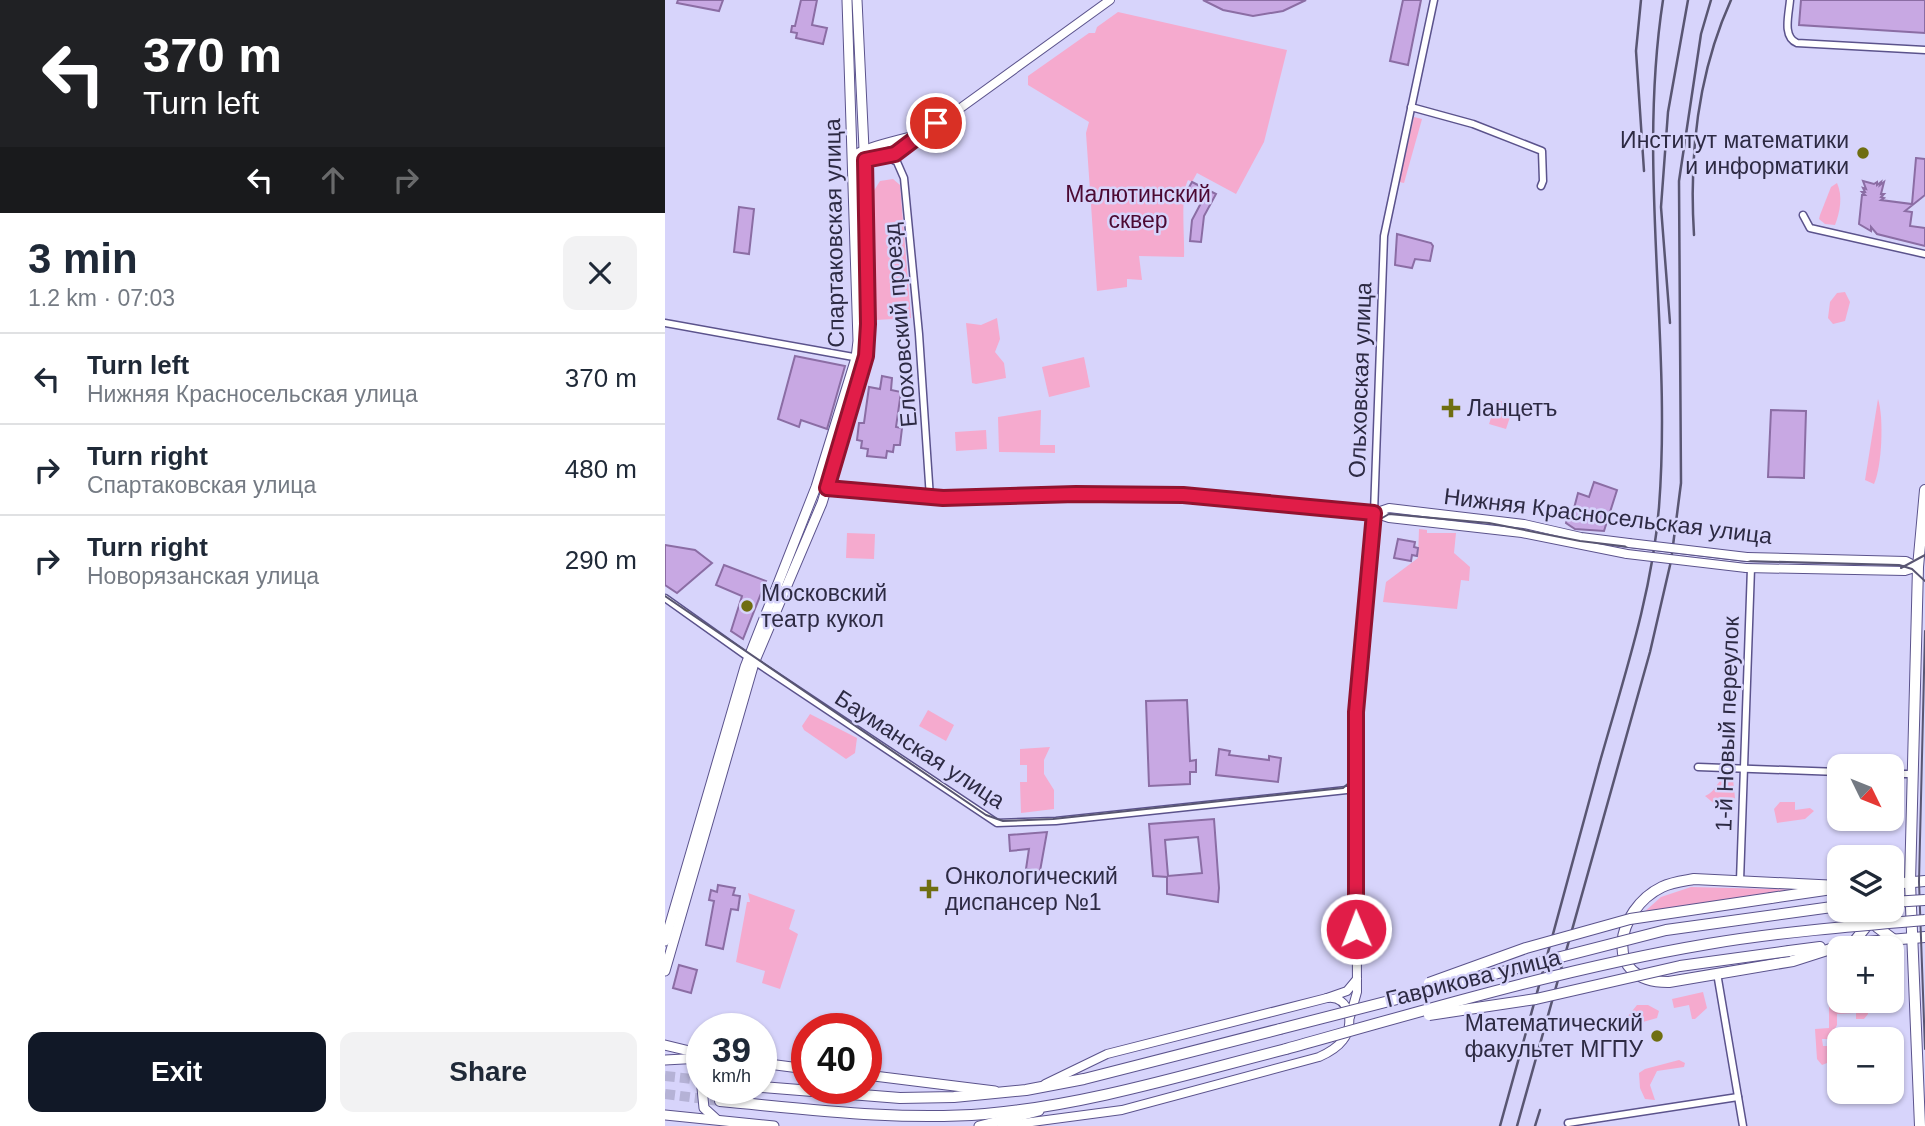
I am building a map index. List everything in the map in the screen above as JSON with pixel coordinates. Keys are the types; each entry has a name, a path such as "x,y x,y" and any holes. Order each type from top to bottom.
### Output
{"main road":[{"name":"Спартаковская улица","path":"751,659 816,487 860,358 847,0"},
{"name":"Спартаковская улица","path":"751,659 827,488 868,324 865,160 857,0"},
{"path":"1920,1126 1910,883 1912,774 1925,490"},
{"path":"665,941 751,659"},
{"path":"665,971 751,659"},
{"path":"1827,885 1694,879 1663,886 1638,905 1628,919 1623,935 1623,954 1627,967 1638,977 1650,982 1669,982 1793,961 1827,950"},
{"path":"1904,883 1925,881"},
{"path":"1375,1002 1526,948 1630,919 1827,888"},
{"path":"1904,901 1925,900"},
{"name":"Гаврикова улица","path":"777,1088 900,1098 1036,1089 1665,930 1827,908"},
{"name":"Гаврикова улица","path":"752,1104 839,1112 945,1115 1038,1108 1090,1098 1286,1049 1601,965 1668,951 1832,928 1925,920"},
{"path":"1856,936 1865,928 1866,922"},
{"path":"1876,922 1877,927 1889,936"},
{"path":"1904,939 1925,937"},
{"path":"1384,1021 1536,999 1680,966 1827,946"},
{"path":"665,1045 686,1051"},
{"path":"665,1060 686,1058"},
{"path":"882,1078 1007,1092"},
{"path":"979,1126 1002,1123 1090,1098"},
{"path":"704,1104 704,1108 718,1120"},
{"path":"665,1115 775,1126"}],"street":[{"path":"922,133 857,151 854,156 858,160 865,160 888,157 901,151 922,133 1110,0"},
{"name":"Ольховская улица","path":"945,1115 1002,1123 1038,1123 1122,1110 1319,1057 1341,1043 1348,1030 1357,992 1357,701 1374,513 1384,236 1434,0"},
{"path":"1790,0 1788,34 1797,43 1925,50"},
{"path":"1411,107 1473,124 1542,151 1541,186"},
{"name":"Елоховский проезд","path":"888,157 897,162 904,177 919,334 930,498"},
{"path":"1803,215 1810,228 1925,254"},
{"path":"665,323 860,358"},
{"name":"Нижняя Красносельская улица","path":"816,487 930,498 1183,495 1374,513 1389,518 1522,533 1627,554 1748,568 1905,571 1921,567"},
{"name":"Нижняя Красносельская улица","path":"1374,513 1389,508 1489,519 1629,543 1747,557 1906,561 1921,567"},
{"name":"1-й Новый переулок","path":"1740,881 1748,568"},
{"name":"Бауманская улица","path":"665,598 985,817 1003,823 1073,819 1356,789"},
{"path":"1698,767 1827,772"},
{"path":"1904,774 1912,774"},
{"path":"1717,973 1743,1126"},
{"path":"1036,1089 1107,1054 1327,999 1347,991 1357,979"},
{"path":"1327,999 1339,999 1350,1017"},
{"path":"1568,1122 1738,1097"}],"green space":[{"name":"Малютинский сквер","path":"1118,12 1287,50 1264,142 1236,194 1197,173 1192,182 1188,180 1184,196 1184,257 1139,256 1142,280 1127,279 1127,287 1097,291 1086,133 1089,122 1028,85 1028,76 1089,33 1095,33 1097,27"},
{"path":"1414,117 1422,119 1404,183 1399,182"},
{"path":"893,179 900,185 911,318 876,320 870,197 880,181"},
{"path":"1837,183 1840,199 1837,220 1835,225 1825,224 1819,219 1820,215 1831,187"},
{"path":"1845,292 1850,302 1845,321 1833,324 1828,318 1830,302 1837,293"},
{"path":"997,318 1000,339 995,352 1004,363 1006,378 972,383 966,323 981,325"},
{"path":"1084,357 1090,387 1049,397 1042,367"},
{"path":"1878,399 1881,442 1874,484 1865,480"},
{"path":"1497,400 1514,405 1506,429 1489,424"},
{"path":"1041,410 1040,445 1055,445 1055,453 999,452 998,417"},
{"path":"986,430 987,449 956,451 955,432"},
{"path":"1419,529 1427,530 1427,533 1456,533 1454,553 1470,567 1469,581 1461,580 1457,609 1383,602 1386,582 1418,558"},
{"path":"847,533 875,534 874,559 846,558"},
{"path":"928,710 954,725 946,741 919,726"},
{"path":"810,714 857,738 855,753 846,759 804,730 802,726"},
{"path":"1050,747 1044,760 1044,774 1054,790 1054,809 1021,813 1020,782 1027,782 1027,765 1020,765 1020,749"},
{"path":"1727,776 1733,779 1735,798 1730,803 1716,805 1705,796"},
{"path":"1780,802 1795,802 1795,810 1810,808 1814,811 1805,819 1777,823 1774,809"},
{"path":"1691,887 1809,890 1642,914 1661,897"},
{"path":"748,893 795,910 789,929 798,934 780,989 762,983 765,971 736,962 747,902 750,902"},
{"path":"1703,992 1707,1008 1695,1019 1692,1019 1689,1005 1674,1008 1672,999"},
{"path":"1637,1005 1648,1005 1659,1011 1657,1018 1611,1031 1608,1026 1625,1020"},
{"path":"1829,1013 1856,1013 1837,1014 1836,1027 1829,1027"},
{"path":"1856,1013 1868,1013 1864,1019 1856,1019"},
{"path":"1827,1028 1827,1039 1822,1039 1823,1046 1827,1046 1827,1063 1822,1065 1817,1059 1815,1029"},
{"path":"1679,1060 1685,1063 1684,1067 1657,1071 1650,1085 1655,1100 1645,1099 1640,1088 1639,1073"}],"building":[{"path":"678,0 723,0 719,11 677,3"},
{"path":"801,0 817,0 812,25 827,28 823,44 796,38 797,33 791,32"},
{"path":"1203,0 1306,0 1283,11 1253,16 1223,10"},
{"path":"1403,0 1421,0 1408,65 1390,61"},
{"path":"1801,0 1925,0 1925,33 1799,25"},
{"path":"1916,158 1925,159 1925,195 1905,211 1912,212 1910,226 1925,228 1925,246 1877,234 1871,227 1871,231 1859,224 1862,195 1865,195 1862,192 1865,192 1863,188 1866,189 1863,181 1874,184 1877,182 1877,185 1884,182 1881,194 1884,194 1881,197 1884,198 1881,200 1912,204"},
{"path":"1192,182 1216,194 1204,216 1201,242 1190,241 1192,220 1201,203 1196,200 1199,195 1188,189"},
{"path":"739,207 754,209 749,254 734,252"},
{"path":"1397,234 1431,243 1433,246 1430,261 1415,259 1412,268 1395,265"},
{"path":"795,356 845,366 827,429 801,420 799,427 778,419"},
{"path":"882,376 892,378 891,390 901,392 896,427 902,428 900,445 894,445 893,452 887,451 886,458 867,456 868,449 861,448 862,441 857,440 859,423 864,423 869,387 880,389"},
{"path":"1771,410 1806,411 1804,478 1768,477"},
{"path":"1594,482 1617,490 1604,531 1575,529 1566,523 1569,512 1573,512 1578,493 1589,497"},
{"path":"1398,539 1415,542 1414,547 1418,548 1417,556 1412,555 1411,561 1394,558"},
{"path":"665,545 695,550 712,563 677,593 665,585"},
{"name":"Московский театр кукол","path":"724,565 766,581 743,639 731,631 742,596 716,585"},
{"path":"1187,700 1190,761 1196,760 1196,772 1190,772 1190,784 1149,786 1146,701"},
{"path":"1219,749 1230,751 1229,755 1269,760 1269,756 1281,758 1278,782 1216,775"},
{"path":"1214,819 1218,902 1167,894 1167,877 1153,876 1149,824","holes":["1198,837 1202,873 1168,876 1165,840"]},
{"path":"1047,832 1040,871 1026,869 1029,849 1010,851 1009,835"},
{"path":"718,885 735,888 733,895 740,896 738,910 731,909 723,949 706,945 714,901 709,900 711,890 717,892"},
{"path":"679,965 697,970 691,993 673,988"}],"tunnel":[{"path":"665,1076 686,1078"},
{"path":"665,1094 686,1097"}],"tram line":[{"path":"665,596 986,815 1003,821 1053,819 1343,788 1350,782 1354,770 1355,712 1370,535 1377,521 1389,514 1489,523 1580,541 1746,561 1899,565 1912,569 1925,581"},
{"path":"1901,568 1925,555"},
{"path":"1925,631 1919,882 1925,1049"}],"railway":[{"path":"1641,0 1636,51 1644,171"},
{"path":"1500,1126 1635,637 1655,540 1662,444 1653,127 1663,0"},
{"path":"1670,323 1661,207 1668,112 1688,0"},
{"path":"1517,1126 1650,652 1671,561 1681,483 1679,181 1701,34 1711,0"},
{"path":"1694,235 1693,175 1698,115 1711,56 1731,0"},
{"path":"1535,1126 1540,1110"}],"place":[{"name":"Институт математики и информатики","path":"1863,153"},
{"name":"Ланцетъ","path":"1451,408"},
{"name":"Московский театр кукол","path":"747,606"},
{"name":"Онкологический диспансер №1","path":"929,889"},
{"name":"Математический факультет МГПУ","path":"1657,1036"}],"route":[{"path":"936,123 901,151 888,157 865,160 868,324 866,356 827,488 930,498 1076,494 1183,495 1374,513 1356,712 1356,929"}]}
